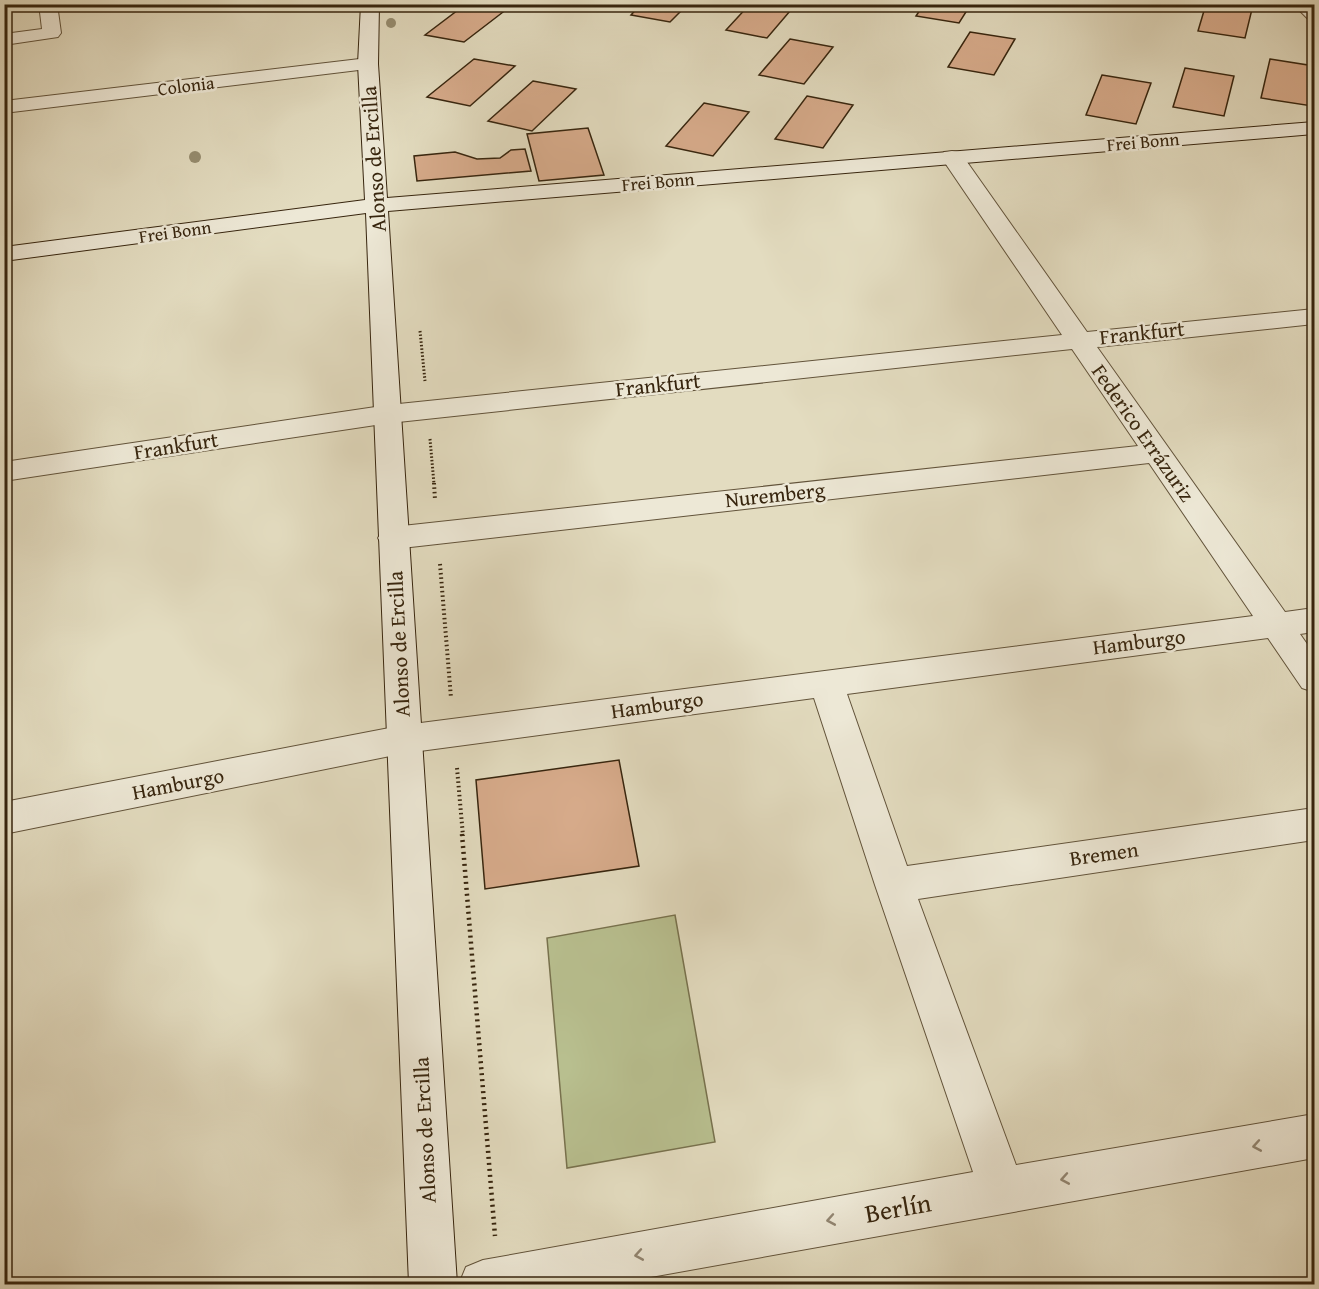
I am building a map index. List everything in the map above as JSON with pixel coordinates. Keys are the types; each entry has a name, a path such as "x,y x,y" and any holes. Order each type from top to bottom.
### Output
{"street":[{"path":"4,40 52,33 48,4"},
{"name":"Alonso de Ercilla","path":"370,4 368,64 378,205 393,538 433,1284"},
{"path":"1301,4 1314,15"},
{"name":"Colonia","path":"4,107 368,64"},
{"name":"Frei Bonn","path":"4,254 378,205 1314,128"},
{"name":"Federico Errázuriz","path":"952,157 1314,679"},
{"name":"Frankfurt","path":"4,472 389,414 1078,339 1314,316"},
{"name":"Nuremberg","path":"393,538 1157,453"},
{"name":"Hamburgo","path":"4,818 405,739 826,682 1314,620"},
{"path":"826,682 894,885 1002,1190"},
{"name":"Bremen","path":"894,885 1314,824"},
{"name":"Berlín","path":"491,1282 1314,1136"}],"path":[{"path":"420,329 454,732 491,1282"}],"green space":[{"path":"675,915 715,1142 567,1168 547,938"}],"building":[{"path":"466,4 483,4 507,9 464,42 425,35"},
{"path":"641,4 688,4 670,22 631,15"},
{"path":"750,4 796,4 767,38 726,30"},
{"path":"924,4 971,4 959,23 916,16"},
{"path":"1206,4 1253,5 1245,38 1198,31"},
{"path":"970,32 1015,39 994,75 948,67"},
{"path":"790,39 833,47 804,84 759,75"},
{"path":"474,59 515,66 470,106 427,97"},
{"path":"1270,59 1314,66 1312,106 1261,98"},
{"path":"1185,68 1234,76 1224,116 1173,107"},
{"path":"1102,75 1151,83 1136,124 1086,115"},
{"path":"533,81 576,89 532,131 488,121"},
{"path":"807,96 853,105 823,148 775,139"},
{"path":"704,103 749,112 713,156 666,146"},
{"path":"588,128 604,175 539,181 527,134"},
{"path":"525,149 531,171 417,181 414,156 455,152 477,159 500,158 511,150"},
{"path":"619,760 639,866 485,889 476,780"}]}
